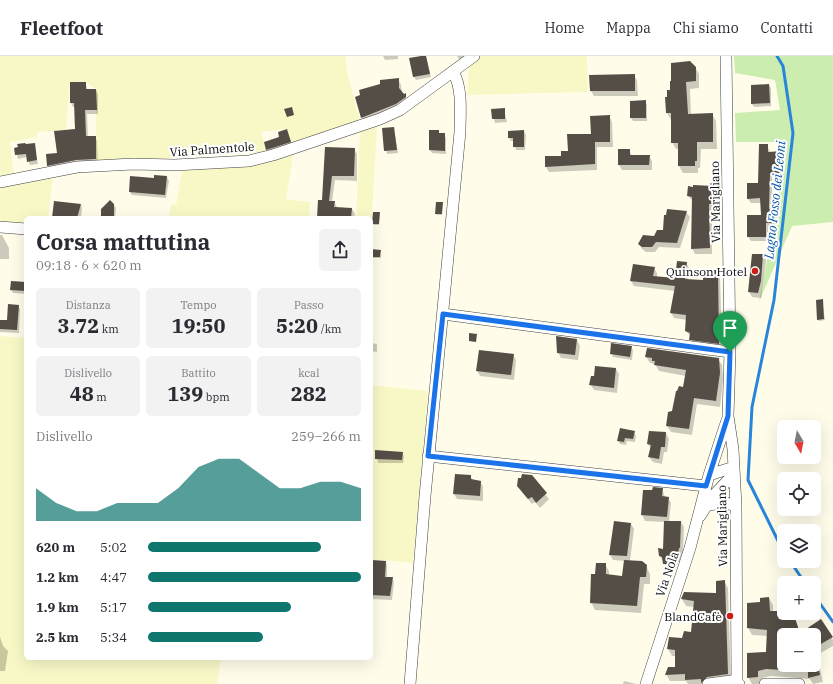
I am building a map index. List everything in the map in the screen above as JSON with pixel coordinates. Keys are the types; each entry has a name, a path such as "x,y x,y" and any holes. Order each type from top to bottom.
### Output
{"street":[{"name":"Via Palmentole","path":"0,182 76,167 249,161 273,155 380,119 400,110 474,56"},
{"name":"Via Marigliano","path":"726,56 730,352 728,416 736,506 738,684"},
{"path":"410,684 428,456 460,132 460,91 458,80 453,71"},
{"path":"0,227 24,229"},
{"path":"443,314 730,352"},
{"name":"Via Nola","path":"646,684 728,416"},
{"path":"428,456 706,486"},
{"path":"709,475 734,470"},
{"name":"Via Nola","path":"698,518 711,498 734,470"},
{"path":"707,505 726,503 736,506"},
{"path":"708,684 731,681 738,684"},
{"path":"765,684 799,684"}],"green space":[{"path":"0,56 345,56 348,76 360,121 291,144 287,129 261,132 267,152 96,162 96,89 86,82 70,82 66,130 37,132 37,137 10,142 14,174 0,177"},
{"path":"481,56 587,56 588,92 467,95 469,67"},
{"path":"734,56 833,56 833,222 792,226 759,302 779,195 786,142 736,142 735,113 780,110 775,80 735,73"},
{"path":"377,126 372,216 356,216 360,130"},
{"path":"293,155 286,199 310,202 309,216 169,216 171,204 176,205 182,171 255,164"},
{"path":"53,175 48,216 24,216 24,227 0,225 0,185"},
{"path":"0,336 24,338 24,660 221,660 217,684 0,684"},
{"path":"373,385 428,391 413,563 373,559"}],"building":[{"path":"426,56 430,74 413,77 409,58"},
{"path":"690,61 696,67 696,81 686,82 688,114 713,113 713,142 697,142 697,161 695,161 695,166 678,166 678,143 671,143 671,113 666,113 665,97 667,97 667,90 670,90 671,63"},
{"path":"635,74 635,91 590,91 589,75"},
{"path":"399,78 399,88 404,94 406,93 406,97 396,104 361,118 355,97 360,95 359,90 380,84 380,80"},
{"path":"70,82 86,82 86,89 96,89 97,110 85,110 86,136 96,136 96,159 76,160 47,166 46,154 57,153 54,131 75,129 74,103 70,103"},
{"path":"769,84 770,103 751,104 751,85"},
{"path":"646,100 646,118 630,118 630,101"},
{"path":"292,107 294,115 287,117 284,109"},
{"path":"505,108 505,119 492,119 491,109"},
{"path":"610,115 610,142 595,142 595,164 545,167 545,156 561,156 561,151 568,151 567,134 591,134 590,116"},
{"path":"394,127 397,150 384,151 382,128"},
{"path":"287,129 291,142 266,150 264,142 279,137 278,132"},
{"path":"429,130 439,130 439,133 445,133 445,151 429,150"},
{"path":"524,130 524,147 513,147 513,138 508,138 508,131"},
{"path":"35,143 37,160 27,162 26,154 15,155 14,148 18,147 17,144"},
{"path":"759,144 768,144 768,152 783,151 781,173 770,173 769,209 775,209 772,223 766,223 766,237 747,237 747,215 761,215 760,198 747,199 747,183 758,183"},
{"path":"325,147 355,148 354,176 332,176 329,201 335,201 334,207 352,208 351,216 317,216 318,200 322,200"},
{"path":"618,149 630,149 630,155 650,155 649,165 618,165"},
{"path":"154,175 167,176 165,195 129,192 130,176 154,178"},
{"path":"693,185 714,186 714,204 709,204 710,248 691,249 692,197 687,196 688,186 693,187"},
{"path":"110,200 114,204 114,216 101,216 101,209"},
{"path":"54,201 81,204 78,216 52,216"},
{"path":"436,202 443,202 442,214 435,214"},
{"path":"667,209 687,211 677,243 656,242 652,247 642,247 638,244 643,235 654,236 657,230 663,230 664,215 666,215"},
{"path":"373,212 380,212 379,224 373,224"},
{"path":"373,249 381,250 380,257 373,257"},
{"name":"Quinson Hotel","path":"752,254 763,254 761,281 758,293 748,292"},
{"path":"677,261 687,262 685,279 703,280 703,270 718,270 719,344 689,340 690,333 685,331 686,315 670,313 675,286 630,281 633,264 655,267 653,276 675,278"},
{"path":"11,281 24,282 24,291 10,290"},
{"path":"823,299 824,319 817,320 816,300"},
{"path":"8,304 19,305 17,330 0,329 0,320 7,320"},
{"path":"469,333 477,334 476,342 469,341"},
{"path":"556,336 577,339 575,355 557,353"},
{"path":"611,343 632,346 630,357 610,354"},
{"path":"647,348 719,358 720,373 716,401 694,398 689,429 666,426 668,412 672,411 676,391 679,386 683,387 686,370 654,365 655,361 652,361 652,358 645,357"},
{"path":"479,350 514,354 511,375 476,371"},
{"path":"595,366 616,368 614,388 589,385 591,376 594,376"},
{"path":"620,428 635,431 633,439 625,438 624,442 617,441"},
{"path":"649,431 666,432 665,447 661,447 659,459 648,457 651,445 647,444"},
{"path":"375,450 403,452 402,460 375,459"},
{"path":"455,474 471,475 471,479 481,481 480,496 453,494"},
{"path":"522,474 532,475 547,493 536,503 532,497 528,499 517,486 518,478 521,478"},
{"path":"653,487 663,488 662,496 669,497 667,517 641,515 643,490 652,490"},
{"path":"614,521 631,523 627,556 609,555"},
{"path":"664,521 681,521 680,548 678,556 673,564 663,564 662,557 659,556 658,548 663,549"},
{"path":"373,560 386,561 385,577 393,577 390,596 373,595"},
{"path":"624,560 642,561 647,565 646,577 640,577 637,606 590,603 591,574 595,574 596,563 606,563 606,574 622,576"},
{"path":"725,580 728,674 707,677 701,683 701,679 685,680 685,674 665,675 668,667 675,667 675,650 667,649 669,637 682,638 684,631 691,632 694,601 681,599 684,592 716,593 716,581"},
{"path":"769,597 770,611 777,611 777,620 796,620 798,628 777,628 777,670 766,669 758,671 758,677 747,678 747,653 766,652 767,630 747,628 747,603 760,602 760,598"},
{"path":"821,619 833,637 821,644 821,628 808,628"},
{"path":"808,672 819,672 820,675 808,678"}],"waterway":[{"name":"Lagno Fosso dei Leoni","path":"777,56 783,66 793,133 774,300 752,407 748,480 777,539"},
{"name":"Lagno Fosso dei Leoni","path":"795,568 800,576"},
{"name":"Lagno Fosso dei Leoni","path":"821,605 833,622"}],"place":[{"name":"Quinson Hotel","path":"755,271"},
{"name":"BlandCafè","path":"730,616"}],"route":[{"path":"443,314 730,352 728,416 721,443 706,486 428,456 443,314"}]}
